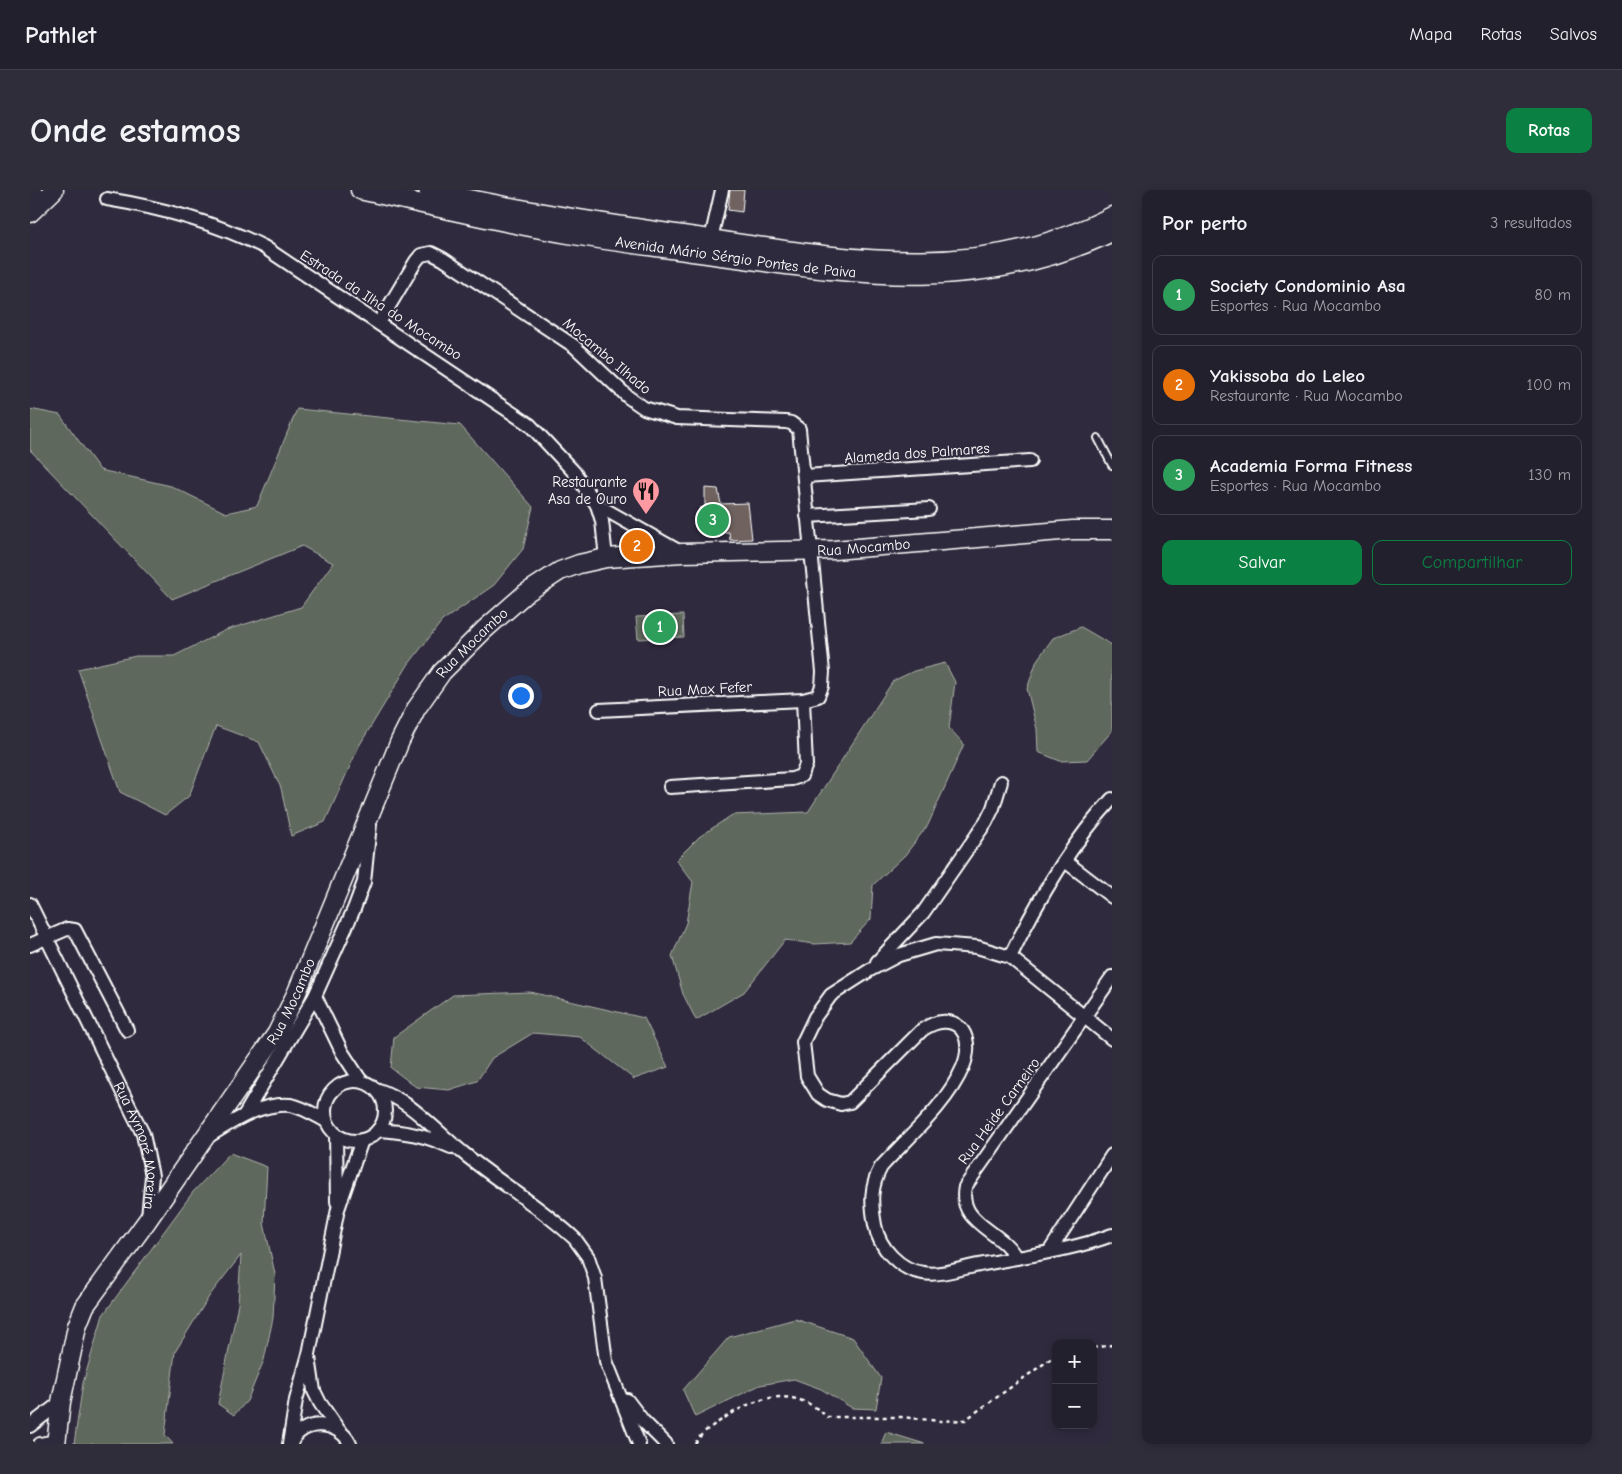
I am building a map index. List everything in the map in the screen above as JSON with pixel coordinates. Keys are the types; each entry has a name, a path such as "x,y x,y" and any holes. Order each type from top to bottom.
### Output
{"main road":[{"path":"30,212 54,190"},
{"name":"Avenida Mário Sérgio Pontes de Paiva","path":"360,190 491,220 574,235 799,267 879,275 918,276 997,269 1063,252 1112,232"},
{"name":"Avenida Mário Sérgio Pontes de Paiva","path":"428,190 494,205 711,239 880,260 952,260 992,257 1059,239 1112,216"},
{"name":"Rua Mocambo","path":"147,1222 277,1033 297,992 400,741 416,709 442,672 526,593 560,571 606,558 682,553 812,551 1073,530 1112,530"},
{"name":"Rua Aymoré Moreira","path":"48,1443 61,1402 77,1326 85,1306 147,1222"}],"street":[{"path":"711,239 722,190"},
{"name":"Estrada da Ilha do Mocambo","path":"107,199 150,206 237,233 264,247 530,425 574,472 597,505 602,521 606,558"},
{"name":"Mocambo Ilhado","path":"379,323 416,262 425,253 443,258 574,346 628,397 651,411 677,418 791,423 799,429 805,476"},
{"name":"Alameda dos Palmares","path":"805,476 1030,462"},
{"path":"670,787 792,779 801,776 806,765 808,700 818,696 822,690 823,672 807,516 805,476"},
{"name":"Estrada da Ilha do Mocambo","path":"597,505 682,553"},
{"path":"807,516 930,509"},
{"name":"Rua Max Fefer","path":"599,710 808,700"},
{"path":"870,970 923,913 986,822 993,808 1001,782"},
{"path":"1010,958 1039,898 1065,860 1112,799"},
{"path":"245,1114 314,996 354,909 364,882 372,813"},
{"path":"1065,860 1112,897"},
{"name":"Rua Aymoré Moreira","path":"30,904 142,1134 152,1176 147,1222"},
{"path":"30,945 71,928 77,932 126,1030"},
{"path":"1112,1039 1010,958 977,946 936,944 899,955 870,970 831,996 815,1017 803,1042 807,1076 818,1094 835,1103 850,1102 922,1030 933,1023 946,1021 961,1027 967,1039 968,1048 962,1068 940,1103 881,1167 874,1179 871,1196 876,1232 889,1253 902,1266 924,1274 1049,1252 1112,1235"},
{"name":"Rua Heide Carneiro","path":"1016,1258 1004,1242 969,1214 964,1201 965,1187 1112,977"},
{"path":"314,996 342,1052 361,1081 409,1105 460,1151 575,1238 588,1257 595,1278 606,1361 639,1444"},
{"path":"361,1081 343,1083 329,1094 324,1112 326,1121 336,1135 344,1140 362,1140 378,1130 412,1132 428,1136 460,1151"},
{"path":"376,1089 381,1096 385,1113 378,1130"},
{"path":"206,1138 245,1114 290,1105 308,1110 326,1121"},
{"path":"336,1135 338,1209"},
{"path":"290,1444 298,1391 309,1354 338,1209 362,1140"},
{"path":"1049,1252 1112,1155"},
{"path":"309,1354 314,1391 320,1403 350,1444"},
{"path":"618,1388 643,1421 666,1444"},
{"path":"30,1426 61,1402"},
{"path":"290,1444 300,1432 309,1427 326,1425 340,1432"},
{"path":"30,1439 48,1443"}],"lane":[{"path":"1098,438 1112,465"}],"path":[{"path":"1097,1347 1112,1345"},
{"path":"695,1444 700,1434 737,1410 771,1396 795,1398 815,1404 827,1417 901,1417 940,1422 965,1420 1052,1358"}],"green space":[{"path":"30,409 60,415 100,470 171,486 226,513 257,506 297,409 460,425 533,507 523,549 494,585 442,621 408,665 359,746 325,822 291,836 281,788 259,742 216,726 189,796 165,815 120,792 78,669 136,656 174,656 226,630 301,607 333,563 302,546 172,599 30,450"},
{"path":"683,615 684,637 638,639 636,617"},
{"path":"1081,627 1112,645 1112,731 1087,760 1060,761 1038,752 1037,729 1027,689 1037,660 1053,638"},
{"path":"945,663 955,682 949,728 964,744 928,825 905,855 873,885 871,919 850,942 815,944 785,940 744,992 696,1020 683,994 672,956 686,923 693,882 676,860 699,837 732,815 808,812 893,681 914,671"},
{"path":"530,992 644,1018 668,1067 634,1079 580,1037 533,1033 492,1058 477,1081 449,1090 416,1087 391,1068 394,1037 453,995"},
{"path":"230,1153 267,1167 264,1223 275,1274 273,1318 264,1360 247,1401 234,1415 218,1404 238,1304 241,1255 210,1295 175,1352 165,1435 173,1444 74,1444 83,1383 103,1315 193,1192"},
{"path":"795,1319 853,1338 881,1378 876,1409 852,1408 821,1389 794,1379 760,1385 695,1417 683,1390 729,1337"},
{"path":"886,1432 925,1444 881,1444"}],"building":[{"path":"730,190 744,190 742,212 728,210"},
{"path":"705,488 718,489 721,504 748,503 752,539 730,540 729,532 703,533 700,508 705,507"}],"place":[{"name":"Restaurante Asa de Ouro","path":"646,515"},
{"name":"Academia Forma Fitness","path":"713,520"},
{"name":"Yakissoba do Leleo","path":"637,546"},
{"name":"Society Condominio Asa","path":"660,627"}]}
